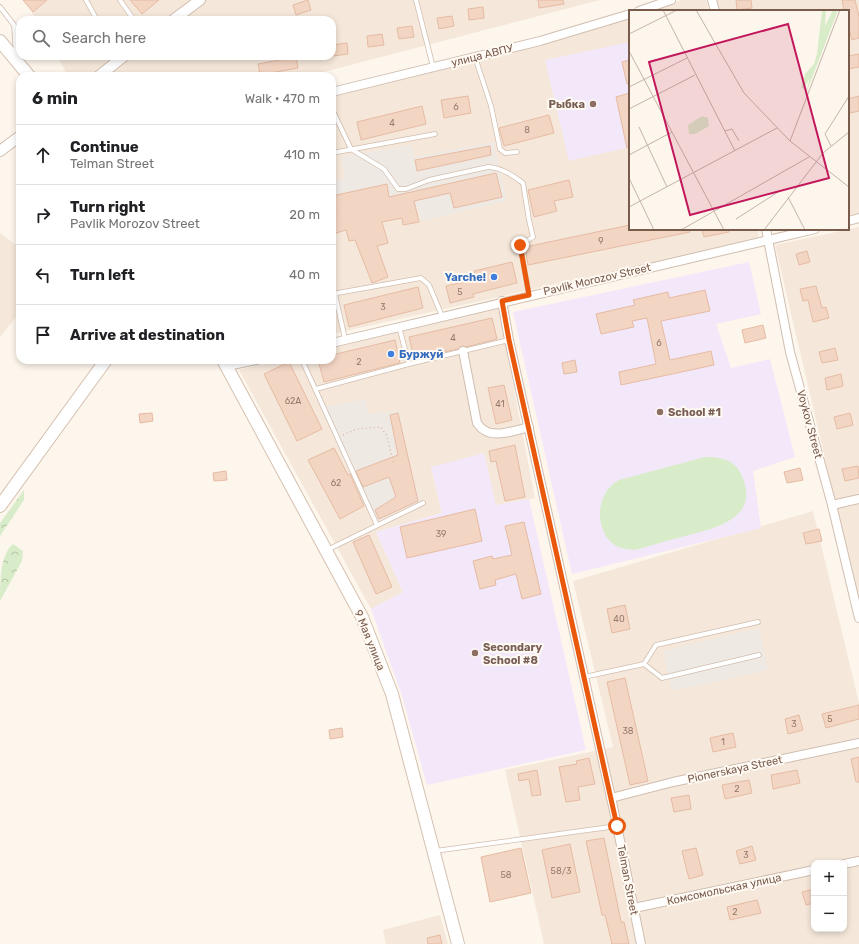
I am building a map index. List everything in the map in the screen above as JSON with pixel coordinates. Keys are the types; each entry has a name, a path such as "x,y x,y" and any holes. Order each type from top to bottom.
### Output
{"main road":[{"path":"0,41 26,72"},
{"path":"0,506 103,364"},
{"name":"9 Мая улица","path":"226,364 362,617 392,694 458,944"}],"street":[{"path":"178,16 200,0"},
{"path":"642,10 671,0"},
{"path":"712,0 715,10"},
{"name":"улица АВПУ","path":"336,91 578,31 629,14"},
{"path":"104,72 118,60"},
{"path":"0,151 16,139"},
{"path":"849,221 859,218"},
{"name":"Voykov Street","path":"766,230 790,352 832,505 859,618"},
{"name":"Pavlik Morozov Street","path":"336,342 502,301 811,230"},
{"name":"Telman Street","path":"502,301 528,427 611,798 641,944"},
{"path":"463,351 477,423 484,431 496,433 528,427"},
{"path":"832,505 859,499"},
{"name":"Pionerskaya Street","path":"611,798 673,782 859,743"},
{"path":"847,863 859,861"},
{"name":"Комсомольская улица","path":"634,908 811,871"}],"lane":[{"path":"86,0 95,16"},
{"path":"120,0 131,16"},
{"path":"416,0 434,67"},
{"path":"0,8 14,25 16,60"},
{"path":"475,57 491,106 500,149 505,153 517,152"},
{"path":"336,117 351,149 384,169 398,189 406,189 429,180 488,167 507,172 523,184 528,220 533,237 520,245 529,295"},
{"path":"336,152 435,134"},
{"path":"336,293 421,278 429,285 442,316"},
{"path":"336,305 345,339"},
{"path":"399,327 409,364"},
{"path":"316,389 409,364 509,340"},
{"path":"304,364 377,525"},
{"path":"327,550 423,503"},
{"path":"584,677 644,664 656,645 758,622"},
{"path":"644,664 662,678 758,655"},
{"path":"434,851 617,826"}],"path":[{"path":"338,437 357,429 374,426 381,427 386,436 393,462"}],"shaded area":[{"path":"25,0 600,0 323,72 66,72 59,60 336,60 336,16 34,16"},
{"path":"682,0 706,0 709,10 646,10"},
{"path":"716,0 859,0 859,213 849,215 849,10 718,10"},
{"path":"629,14 629,230 758,230 759,239 336,333 336,95"},
{"name":"Рыбка","path":"629,42 629,147 569,161 545,60"},
{"path":"493,142 507,201 421,221 418,207 400,210 375,198 336,206 336,181 346,178 340,157 411,145 414,157"},
{"path":"859,227 859,604 775,245"},
{"path":"0,233 16,245 16,317 0,337"},
{"name":"School #1","path":"749,262 761,314 716,324 731,368 770,359 795,457 753,471 761,528 572,574 513,312"},
{"path":"498,307 535,498 495,505 431,467 442,513 376,532 403,592 371,609 239,370 265,364 336,364 336,347"},
{"path":"365,399 369,414 399,411 411,470 420,501 378,521 326,407"},
{"name":"Secondary School #8","path":"484,453 496,505 529,499 586,750 427,785 402,696 371,609 403,592 376,532 442,513 431,467"},
{"path":"813,511 859,703 859,944 544,944 505,770 613,747 573,581"},
{"path":"759,628 768,670 672,691 663,651"},
{"path":"440,915 448,944 386,944 383,930"}],"green space":[{"path":"705,457 721,458 735,465 738,469 746,489 745,501 741,511 722,524 710,529 635,550 624,549 611,543 604,533 601,525 600,507 606,491 612,485 619,480"},
{"path":"24,490 24,500 0,536 0,523"},
{"path":"13,544 23,551 22,561 0,601 3,562 5,555"}],"building":[{"path":"23,0 47,0 33,12"},
{"path":"130,0 159,0 142,14"},
{"path":"308,0 311,10 296,15 293,5"},
{"path":"538,0 563,0 564,4 539,8"},
{"path":"736,0 751,0 752,8 737,10"},
{"path":"842,0 855,0 859,16 859,38 852,40 849,29 849,10 844,10"},
{"path":"483,7 484,18 469,20 468,9"},
{"path":"452,16 454,26 439,29 437,18"},
{"path":"412,26 414,37 399,39 397,28"},
{"path":"382,34 384,45 368,47 367,36"},
{"path":"347,43 348,54 336,56 336,44"},
{"path":"859,54 859,67 849,69 849,56"},
{"path":"280,60 297,60 298,68 276,72 259,72 258,64"},
{"path":"629,60 629,83 627,84 622,62"},
{"path":"629,93 629,147 627,148 616,97"},
{"path":"468,96 471,113 444,118 441,100"},
{"path":"859,96 859,111 850,113 849,99"},
{"path":"422,106 426,124 361,140 357,122"},
{"path":"549,115 554,133 504,146 499,128"},
{"path":"490,146 491,155 417,171 415,160"},
{"path":"496,173 502,197 454,208 450,193 414,201 419,222 403,225 402,218 382,222 388,243 377,246 388,277 372,283 355,240 349,241 346,230 336,233 336,195 387,184 389,197"},
{"path":"569,180 573,197 554,201 557,211 534,217 528,190"},
{"path":"629,225 629,230 689,230 690,232 528,265 525,247"},
{"path":"702,230 728,230 729,232 704,237"},
{"path":"807,251 810,262 799,265 796,254"},
{"path":"512,262 517,283 473,294 474,297 450,303 446,286 476,279 474,271"},
{"path":"816,286 822,308 826,307 829,318 813,322 808,300 803,301 800,289"},
{"path":"418,287 423,308 349,327 344,305"},
{"path":"705,290 710,311 661,321 670,360 711,351 714,365 621,385 619,372 656,364 647,318 632,321 634,327 601,334 596,314 635,305 633,300 668,292 669,298"},
{"path":"492,318 497,339 414,358 409,337"},
{"path":"763,325 766,338 745,343 742,330"},
{"path":"395,340 400,363 324,382 319,364 336,364 336,354"},
{"path":"835,348 838,360 822,363 819,352"},
{"path":"575,360 577,372 564,374 562,363"},
{"path":"285,364 290,364 322,429 297,441 264,374"},
{"path":"841,374 843,386 827,390 825,378"},
{"path":"504,385 512,420 496,424 488,388"},
{"path":"152,413 153,421 140,423 139,414"},
{"path":"398,413 418,501 379,519 375,510 396,497 389,477 363,487 356,471 398,455 390,415"},
{"path":"850,413 853,425 837,429 834,417"},
{"path":"515,445 525,497 505,501 496,461 491,462 489,451"},
{"path":"334,448 348,475 350,474 364,506 340,519 308,460"},
{"path":"858,466 859,478 845,481 842,469"},
{"path":"800,468 803,480 787,483 784,472"},
{"path":"226,471 227,480 214,481 213,473"},
{"path":"475,509 482,541 407,558 400,527"},
{"path":"524,522 541,594 522,599 516,574 495,580 496,585 480,589 473,561 492,556 493,559 512,555 505,526"},
{"path":"819,529 822,541 806,544 803,533"},
{"path":"369,535 392,587 376,594 353,542"},
{"path":"625,605 630,629 612,633 607,609"},
{"path":"625,678 648,781 630,785 607,682"},
{"path":"859,705 859,719 826,728 822,714"},
{"path":"799,715 803,730 788,734 785,719"},
{"path":"342,728 343,737 330,739 329,730"},
{"path":"733,733 736,747 713,752 710,738"},
{"path":"859,757 859,782 856,782 851,759"},
{"path":"589,758 595,784 578,787 580,800 566,802 559,767 577,764 576,761"},
{"path":"537,770 541,795 532,796 529,779 519,781 518,774"},
{"path":"797,770 800,783 773,789 771,775"},
{"path":"749,780 752,793 725,799 722,785"},
{"path":"689,795 691,809 674,812 671,798"},
{"path":"604,838 621,922 624,922 629,944 612,944 605,915 602,915 586,841"},
{"path":"570,844 580,892 552,898 542,850"},
{"path":"752,846 756,860 740,864 736,851"},
{"path":"521,848 531,893 490,902 481,857"},
{"path":"696,848 703,875 689,879 682,851"},
{"path":"811,890 811,904 806,905 802,892"},
{"path":"757,900 761,913 730,920 727,907"},
{"path":"440,935 442,944 428,944 427,938"}],"place":[{"name":"Рыбка","path":"593,104"},
{"name":"Yarche!","path":"494,277"},
{"name":"Буржуй","path":"391,354"},
{"name":"School #1","path":"660,412"},
{"name":"Secondary School #8","path":"475,653"}],"route":[{"path":"520,245 529,295 502,301 509,340 617,826"}]}
